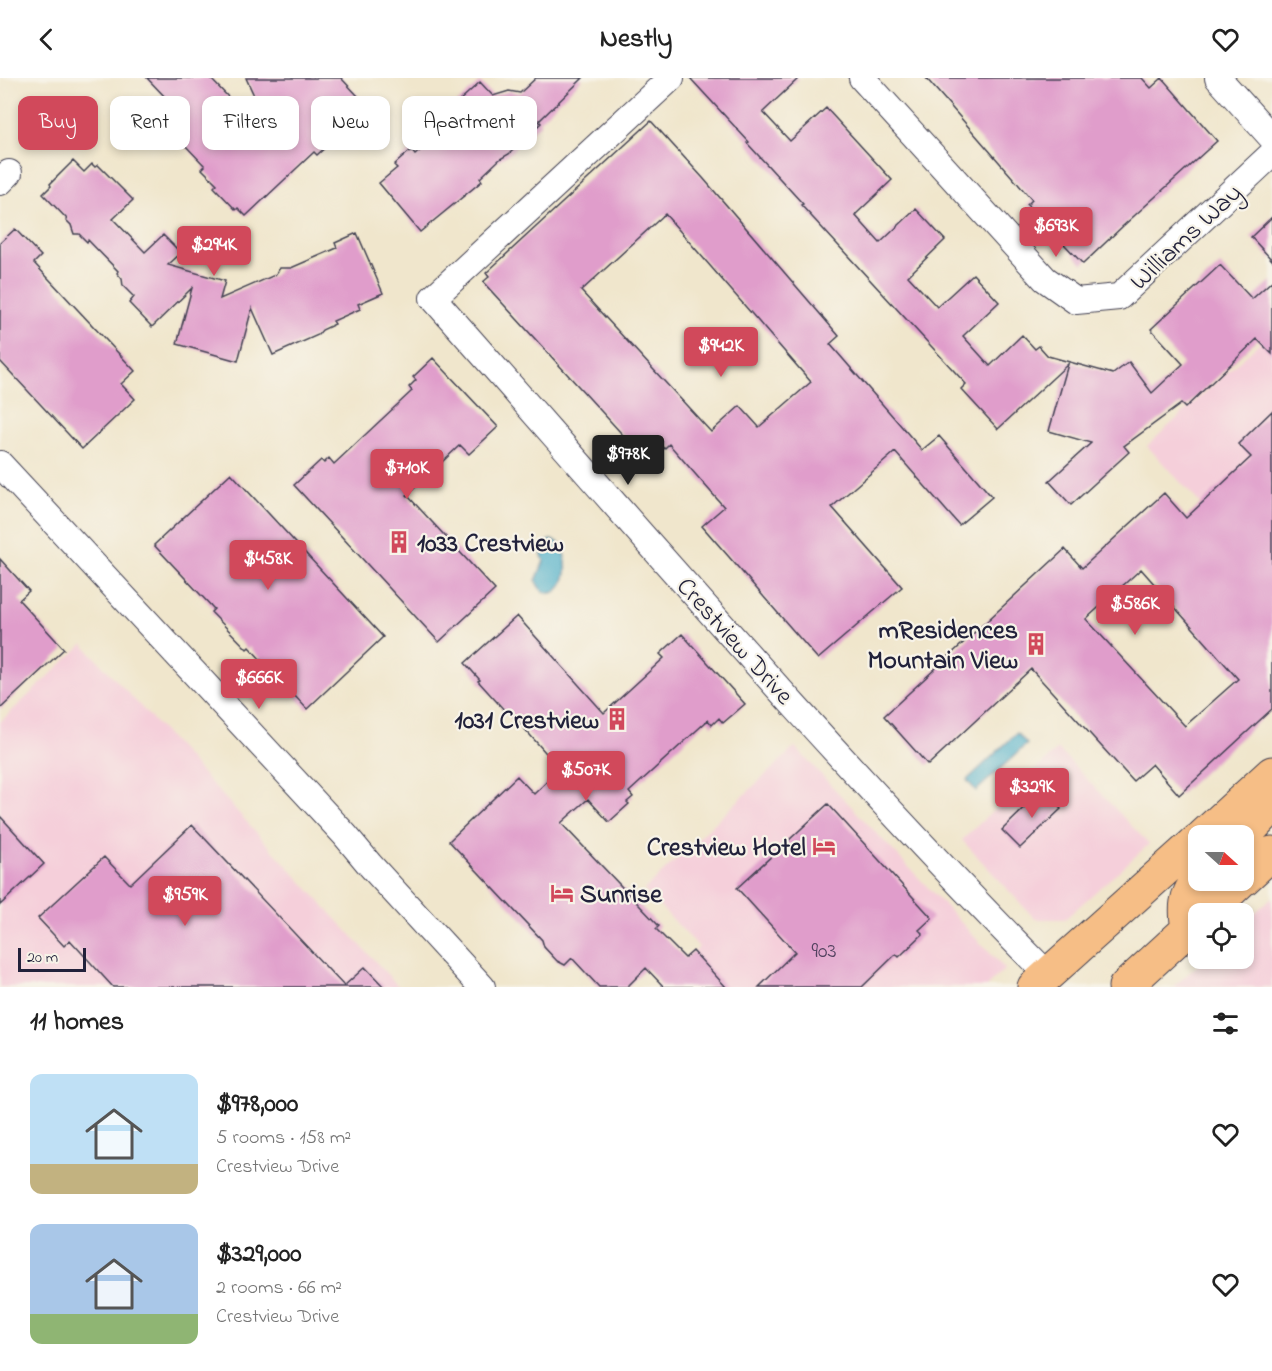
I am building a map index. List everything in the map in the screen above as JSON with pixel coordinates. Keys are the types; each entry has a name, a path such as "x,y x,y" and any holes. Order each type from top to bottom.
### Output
{"main road":[{"path":"1215,825 1272,773"},
{"path":"1254,826 1272,807"},
{"path":"1042,983 1188,849"},
{"path":"1254,870 1272,853"},
{"path":"1188,912 1185,909 1190,891"},
{"path":"1217,903 1231,891"},
{"path":"1125,987 1188,929"}],"street":[{"name":"Crestview Drive","path":"670,78 433,298 798,710 989,916 1042,983"},
{"name":"Williams Way","path":"862,78 1045,279 1076,301 1119,297 1272,154"},
{"path":"1218,78 1272,138"},
{"path":"0,464 345,835 482,987"}],"shaded area":[{"path":"1272,331 1272,581 1147,446"},
{"path":"83,644 399,987 0,987 0,722"},
{"path":"795,747 1005,969 986,987 655,987 699,947 644,890"},
{"path":"1058,749 1149,844 1065,919 1035,919 962,840"},
{"path":"1272,897 1272,987 1173,987 1194,969 1254,969 1254,914"}],"water":[{"path":"550,540 558,542 564,555 566,568 565,578 560,587 555,592 548,593 541,590 536,581 544,561 541,552 543,545"},
{"path":"1017,733 1027,744 976,791 967,780"}],"building":[{"path":"147,78 210,78 227,96 202,96 202,150 299,150 299,96 254,96 246,78 341,78 358,96 311,96 311,150 322,150 317,155 314,152 246,216 238,208 236,210 214,187 217,184 202,169 205,166 190,150 190,96 164,96"},
{"path":"536,78 583,78 539,121 541,123 537,127 537,96 493,96 509,91 520,93"},
{"path":"690,78 799,78 763,112 790,141 826,108 892,180 855,215 880,243 916,209 945,240 908,276 937,307 973,274 999,302 963,336 990,366 1022,335 1035,349 1039,346 1048,356 1113,374 1129,362 1152,393 1183,364 1151,329 1220,265 1252,299 1272,281 1272,354 1257,339 1185,408 1181,404 1124,446 1129,452 1071,505 1049,481 1091,443 1049,431 1068,364 998,429 961,389 966,384 801,205 803,204 747,143 749,142"},
{"path":"926,78 1142,78 1151,88 1162,78 1217,141 1083,264 1027,205 1032,200"},
{"path":"480,82 493,96 465,96"},
{"path":"651,121 839,336 830,344 922,450 939,436 992,497 959,525 895,452 832,507 902,587 818,659 702,526 724,507 669,444 664,449 659,443 643,457 483,282 489,277 486,273","holes":["665,214 811,382 759,427 740,406 711,432 581,291"]},
{"path":"411,150 415,155 421,150 513,150 480,178 482,181 420,232 379,183 397,168 394,165"},
{"path":"73,161 84,172 92,164 95,167 98,165 133,200 113,219 145,252 163,235 181,253 168,265 225,281 220,299 275,275 280,268 291,268 337,248 335,243 357,233 383,293 358,304 360,309 333,321 335,324 322,330 318,335 273,355 252,308 238,361 177,344 192,288 152,327 129,303 134,297 123,286 118,271 88,240 87,242 79,234 74,234 67,219 43,194"},
{"path":"1272,217 1272,260 1251,237"},
{"path":"15,229 41,256 34,263 135,371 121,384 135,399 82,449 0,361 0,243"},
{"name":"1033 Crestview","path":"433,358 498,427 469,454 460,445 407,495 495,590 439,642 294,485 321,460 324,463 329,458 334,464 412,391 409,387 416,380 413,377"},
{"name":"mResidences Mountain View","path":"1272,411 1272,709 1179,795 1152,764 1133,781 1031,669 928,765 884,716 1065,549 1082,568 1164,493 1186,518 1251,457 1238,444","holes":["1141,569 1238,679 1185,726 1086,619"]},
{"path":"231,473 383,637 307,709 249,647 247,649 211,612 214,609 154,545"},
{"path":"0,559 29,591 19,600 64,649 0,709"},
{"path":"517,616 604,713 664,658 660,654 682,634 745,704 723,723 719,718 712,725 708,720 629,792 633,797 627,802 629,804 609,822 588,799 561,823 659,926 656,929 685,958 693,951 726,987 664,987 646,968 627,987 599,987 572,958 565,965 557,961 544,947 542,940 449,841 517,776 534,794 560,769 508,710 506,712 478,681 480,680 465,663"},
{"path":"1043,790 1061,809 1020,848 1002,830"},
{"name":"Crestview Hotel","path":"828,804 932,918 919,930 923,934 899,957 896,954 862,987 759,987 795,952 737,888"},
{"path":"0,816 44,864 0,905"},
{"path":"192,825 344,986 365,967 384,987 113,987 70,940 64,946 38,918 104,857 130,884"}],"place":[{"name":"1033 Crestview","path":"399,542"},
{"name":"mResidences Mountain View","path":"1036,644"},
{"name":"1031 Crestview","path":"617,719"},
{"name":"Crestview Hotel","path":"824,846"},
{"name":"Sunrise","path":"562,893"}]}
